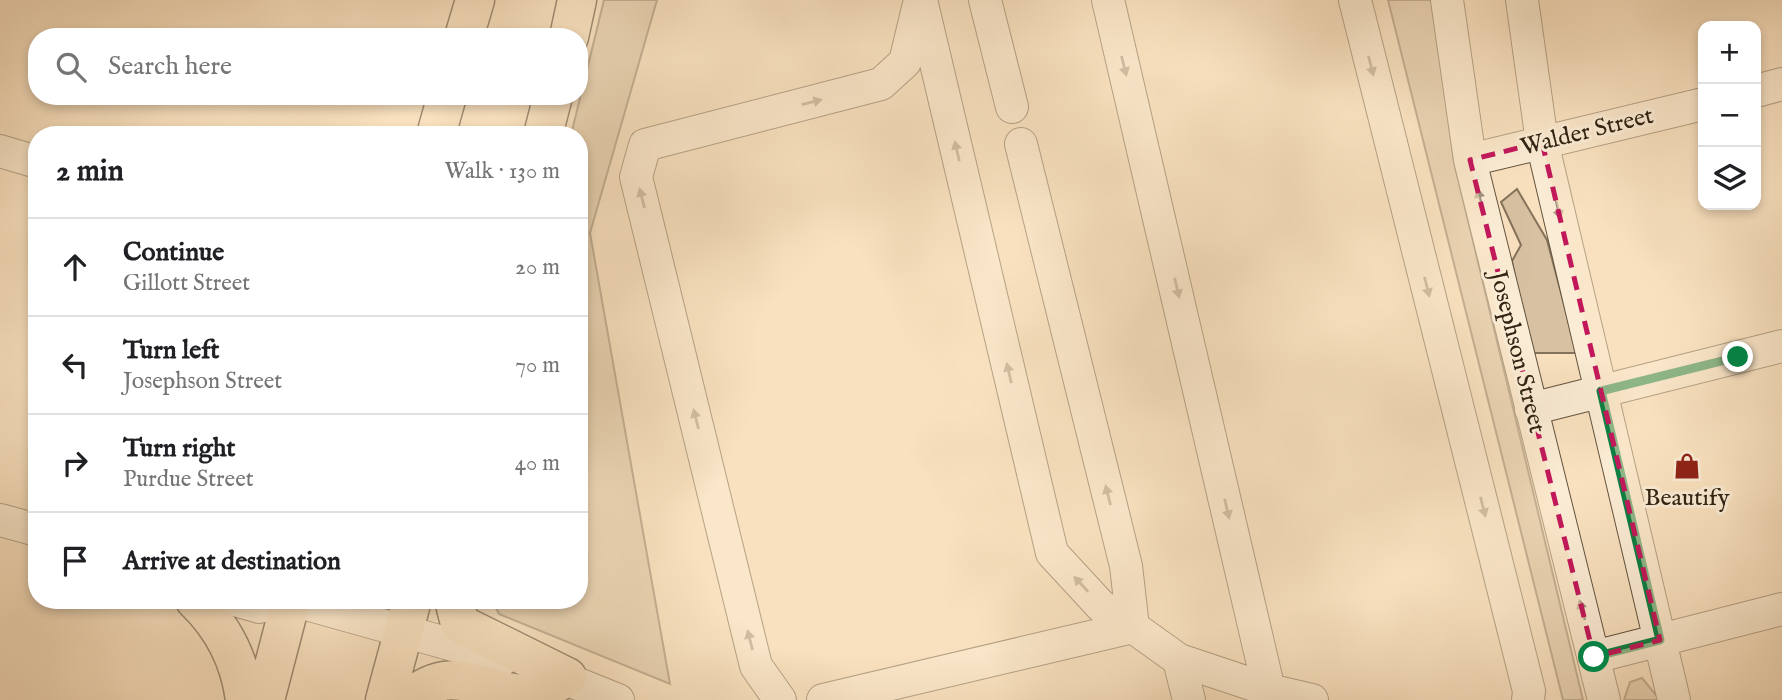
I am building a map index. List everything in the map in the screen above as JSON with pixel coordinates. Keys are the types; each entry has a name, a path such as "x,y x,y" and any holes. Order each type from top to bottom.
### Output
{"main road":[{"path":"467,28 475,0"},
{"path":"571,28 577,0"},
{"path":"439,126 444,105"},
{"path":"545,126 550,105"},
{"path":"204,609 229,641 245,700"},
{"path":"265,700 289,609"},
{"path":"456,609 460,624 566,677"},
{"path":"384,700 407,615"},
{"path":"408,700 424,686 444,679 530,695 566,677"}],"street":[{"path":"920,0 1052,553 1101,606 1179,660 1269,690 1312,700"},
{"path":"780,700 756,666 636,177 645,145 881,84 905,62 920,0"},
{"path":"985,0 1012,107"},
{"path":"1108,0 1269,690"},
{"path":"1354,0 1526,677 1528,700"},
{"name":"Josephson Street","path":"1447,0 1470,160 1604,700"},
{"path":"1522,0 1542,142 1674,700"},
{"path":"1761,90 1782,85"},
{"name":"Walder Street","path":"1470,160 1698,105"},
{"path":"1021,144 1126,566 1133,627"},
{"path":"0,150 28,159"},
{"path":"1531,409 1782,346"},
{"path":"0,520 28,528"},
{"path":"361,609 407,615 618,700"},
{"path":"1594,657 1782,609"},
{"path":"823,700 1133,627"},
{"path":"1179,660 1189,700"},
{"path":"1230,700 1269,690"}],"highlighted area":[{"path":"1542,142 1660,640 1594,657 1470,160"}],"shaded area":[{"path":"604,0 657,0 590,233 670,684 499,614 496,609 588,609 588,126 573,126 578,105 588,105 588,65"},
{"path":"1388,0 1433,0 1454,162 1583,700 1563,700"},
{"path":"1517,189 1547,240 1577,353 1530,353 1512,261 1521,245 1501,202"},
{"path":"1642,678 1660,700 1624,700 1630,682"}],"place":[{"name":"Beautify","path":"1687,466"}],"route":[{"path":"1594,657 1660,640 1601,391 1738,357"}]}
